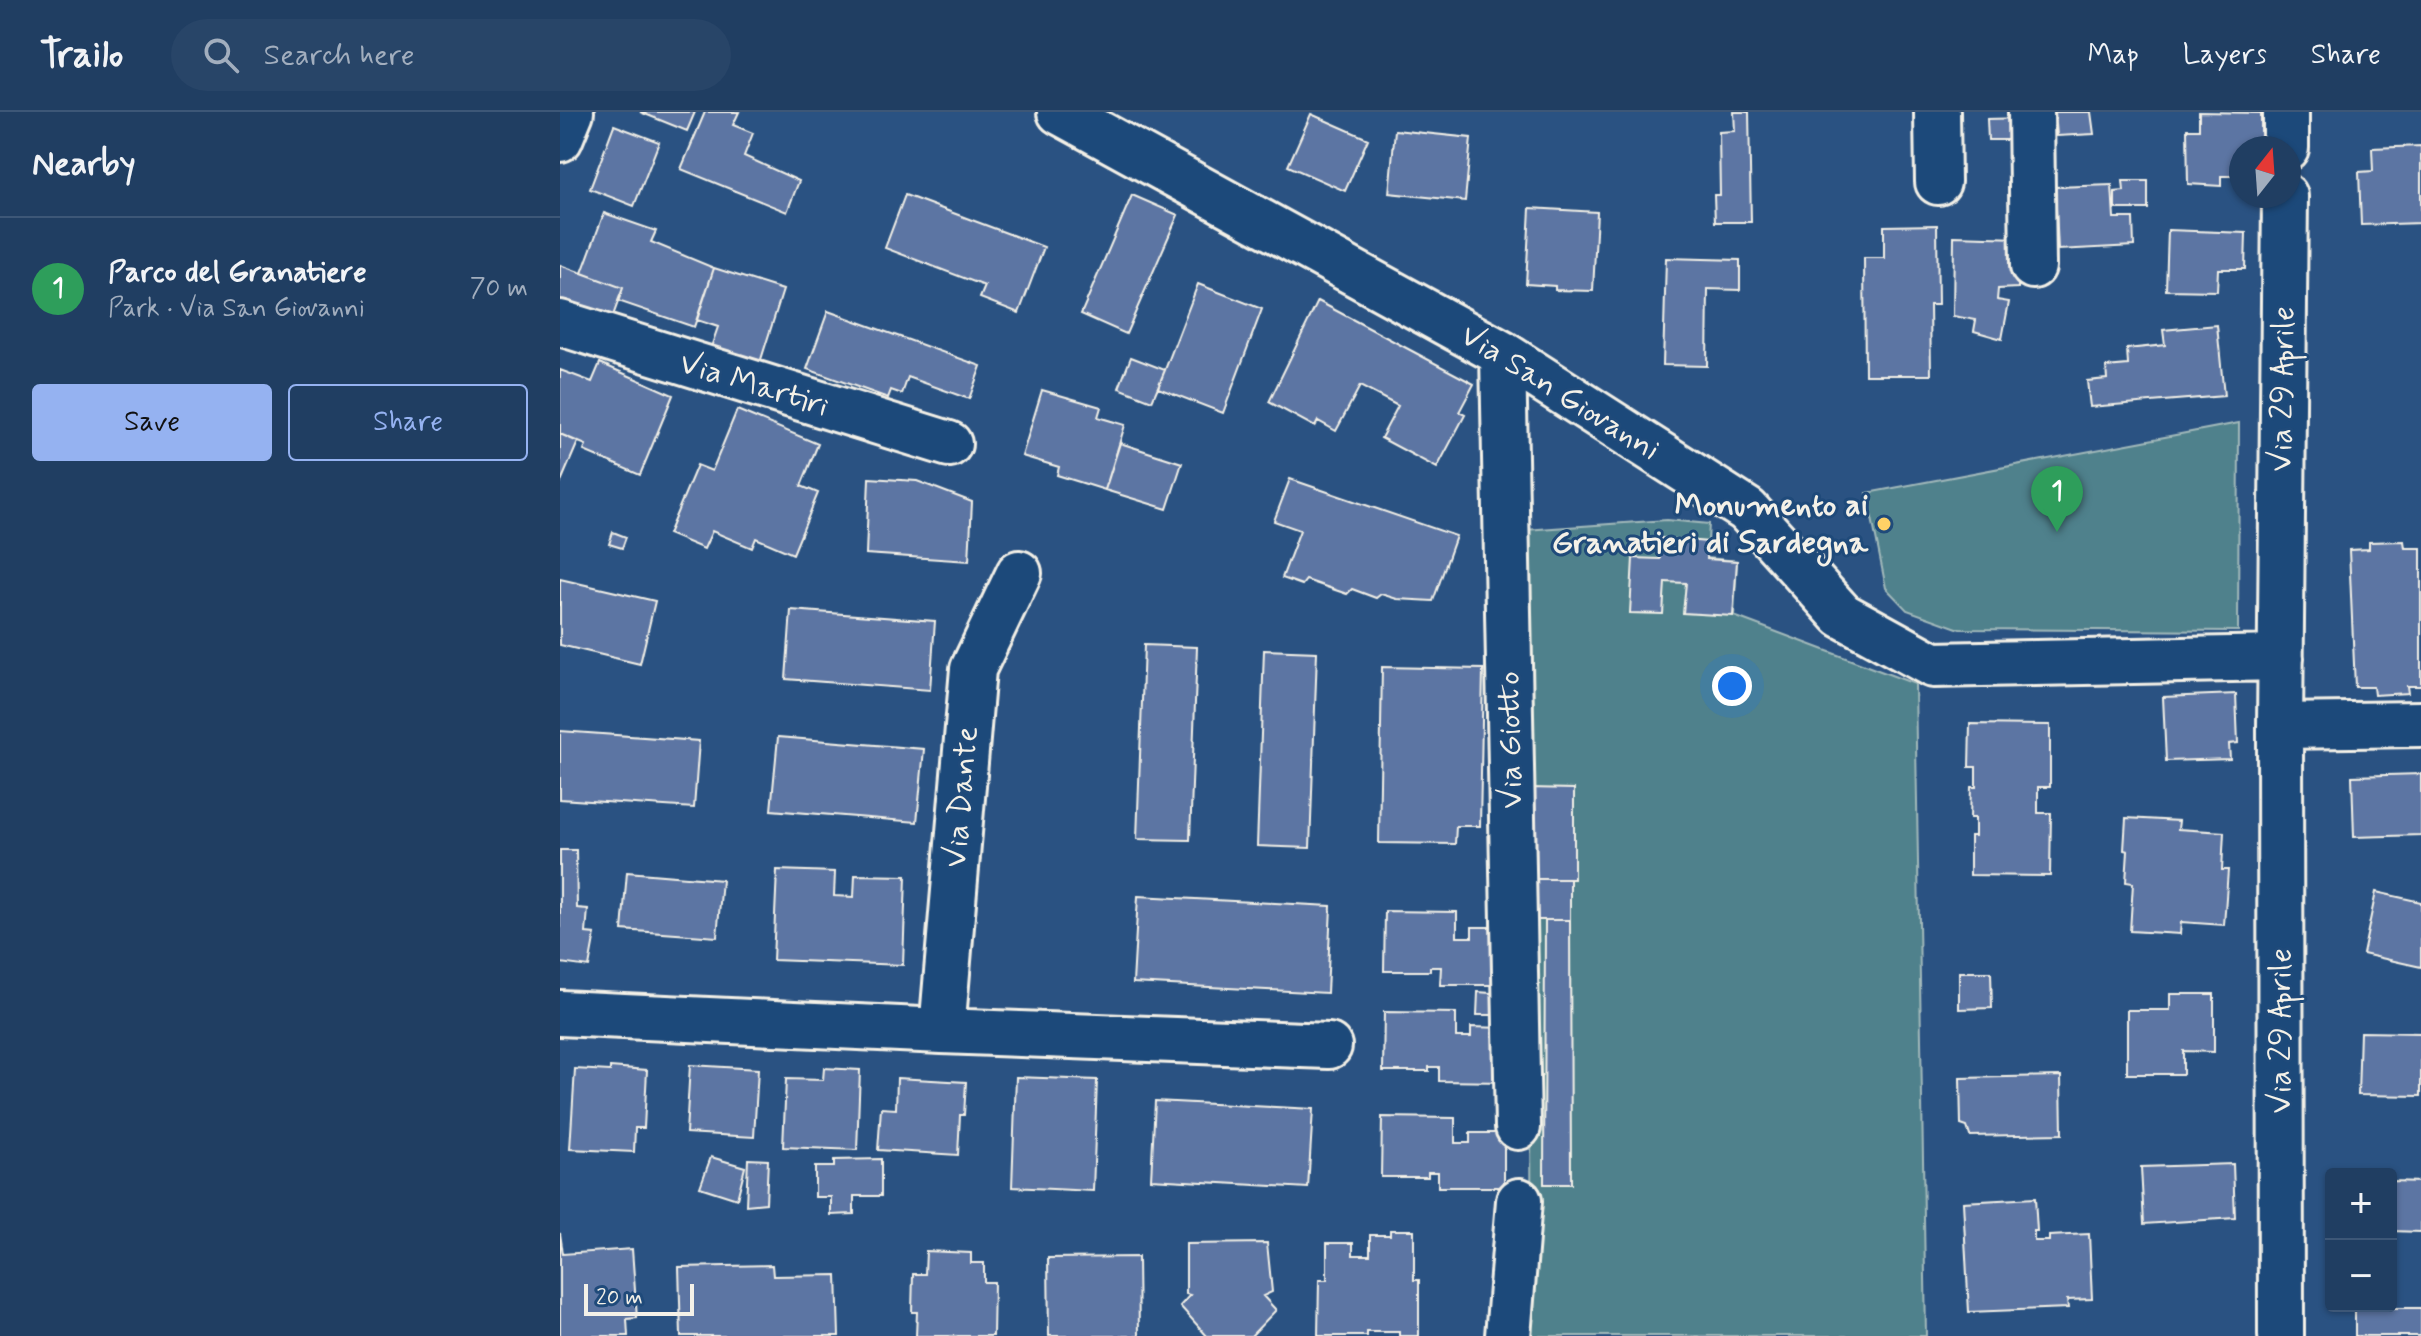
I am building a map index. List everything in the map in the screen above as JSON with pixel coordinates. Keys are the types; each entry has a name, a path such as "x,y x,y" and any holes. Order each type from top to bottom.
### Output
{"street":[{"path":"560,139 571,112"},
{"name":"Via San Giovanni","path":"1060,112 1503,354 1747,510 1842,615 1933,665 2281,658"},
{"path":"1937,112 1938,182"},
{"path":"2031,112 2033,266"},
{"path":"2286,112 2286,136"},
{"name":"Via 29 Aprile","path":"2281,1336 2280,726 2285,208"},
{"name":"Via Martiri","path":"560,323 949,444"},
{"name":"Via Giotto","path":"1503,354 1518,1127"},
{"name":"Via Dante","path":"942,1031 973,669 1019,573"},
{"path":"2280,726 2421,724"},
{"path":"560,1013 1329,1046"},
{"path":"1508,1336 1519,1201"}],"green space":[{"path":"2239,423 2238,631 1960,629 1907,610 1886,588 1867,493"},
{"path":"1667,520 1709,524 1707,558 1737,561 1734,616 1915,684 1926,1336 1532,1336 1525,530"}],"building":[{"path":"640,112 695,112 687,131"},
{"path":"705,112 739,112 733,125 753,133 744,156 799,181 787,212 681,169"},
{"path":"1734,112 1749,112 1751,222 1715,222 1714,195 1720,195 1719,132 1735,131"},
{"path":"2055,112 2091,112 2094,134 2057,136"},
{"path":"2199,112 2261,113 2261,136 2229,136 2229,176 2221,176 2221,186 2188,184 2187,129 2199,129"},
{"path":"1311,114 1368,139 1345,191 1288,166"},
{"path":"2026,118 2027,140 1988,140 1987,119"},
{"path":"614,125 659,142 634,206 590,189"},
{"path":"1395,130 1471,138 1465,201 1389,193"},
{"path":"2421,146 2421,223 2361,225 2359,172 2373,171 2372,148"},
{"path":"2123,181 2148,181 2148,209 2115,209 2115,192 2124,191"},
{"path":"2112,185 2114,218 2133,218 2134,246 2058,250 2055,187"},
{"path":"905,195 1044,247 1019,313 980,298 985,286 885,248"},
{"path":"1132,195 1178,215 1126,334 1081,314"},
{"path":"1530,208 1597,212 1593,291 1555,290 1555,286 1526,284"},
{"path":"604,213 656,231 651,242 714,268 694,327 618,301 623,288 582,273"},
{"path":"1937,225 1938,305 1930,305 1931,375 1865,375 1864,258 1884,258 1884,226"},
{"path":"2168,230 2246,233 2245,269 2218,269 2217,291 2166,290"},
{"path":"1954,236 2019,238 2018,288 1998,289 1997,300 2009,302 2002,339 1974,331 1976,320 1953,316"},
{"path":"1666,258 1740,260 1740,290 1708,289 1707,366 1663,365"},
{"path":"560,265 623,288 610,324 560,306"},
{"path":"714,268 783,290 758,369 709,353 718,327 697,320"},
{"path":"1198,284 1262,309 1223,413 1158,388"},
{"path":"1318,301 1474,384 1459,412 1465,415 1437,468 1381,438 1398,406 1360,386 1336,431 1318,421 1315,427 1269,402"},
{"path":"828,311 981,366 969,399 908,377 902,394 891,390 888,398 807,369"},
{"path":"2217,325 2224,396 2090,407 2087,381 2107,379 2106,367 2128,365 2127,349 2165,345 2163,330"},
{"path":"1131,357 1165,370 1152,401 1119,388"},
{"path":"600,363 673,395 640,475 584,451 586,445 560,434 560,370 592,382"},
{"path":"1042,390 1101,407 1098,417 1125,425 1105,490 1057,475 1059,467 1022,456"},
{"path":"737,410 818,444 801,486 818,493 793,554 756,538 752,548 712,531 704,549 668,534 697,465 712,471"},
{"path":"560,434 578,442 560,484"},
{"path":"1120,443 1182,463 1167,509 1105,490"},
{"path":"869,478 917,481 972,502 969,561 866,554"},
{"path":"1290,479 1456,536 1433,601 1397,599 1381,594 1376,598 1352,589 1347,594 1306,580 1302,585 1282,578 1300,530 1274,521"},
{"path":"613,532 626,537 622,548 609,544"},
{"path":"1661,538 1708,542 1707,559 1737,561 1733,616 1683,613 1686,583 1665,582 1663,614 1630,613 1633,558 1660,559"},
{"path":"2404,541 2405,548 2421,548 2421,686 2407,686 2408,693 2374,695 2373,687 2355,687 2349,550 2369,549 2369,542"},
{"path":"560,579 655,601 640,664 560,645"},
{"path":"791,610 935,621 930,690 786,679"},
{"path":"1144,645 1197,647 1190,840 1137,839"},
{"path":"1264,650 1317,652 1310,848 1257,846"},
{"path":"1382,667 1483,669 1480,826 1456,826 1455,844 1379,843"},
{"path":"2236,694 2238,743 2229,744 2230,759 2166,761 2163,697"},
{"path":"1970,724 2050,725 2050,787 2038,787 2038,813 2051,813 2050,876 1970,875 1970,836 1975,836 1975,818 1970,818 1971,787 1976,787 1976,767 1969,767"},
{"path":"560,731 699,741 694,808 560,799"},
{"path":"778,737 924,749 917,822 771,810"},
{"path":"2421,774 2421,835 2354,837 2352,776"},
{"path":"1529,788 1574,789 1574,879 1530,879"},
{"path":"2126,818 2179,821 2178,829 2224,832 2222,870 2228,870 2224,925 2181,922 2180,934 2130,931 2133,883 2126,882"},
{"path":"560,850 576,850 577,908 588,909 586,933 595,934 589,967 560,963"},
{"path":"777,870 835,872 834,896 854,897 855,875 906,876 903,965 773,960"},
{"path":"627,872 722,880 717,937 622,930"},
{"path":"1530,879 1570,879 1570,920 1531,920"},
{"path":"2376,892 2421,902 2421,967 2363,954"},
{"path":"1138,896 1331,906 1327,993 1133,983"},
{"path":"1385,911 1457,912 1457,937 1472,937 1472,927 1507,927 1507,985 1440,985 1441,967 1430,967 1430,971 1384,971"},
{"path":"1545,920 1570,920 1571,1184 1544,1184"},
{"path":"1959,972 1991,972 1992,1008 1959,1009"},
{"path":"1478,992 1503,994 1504,1015 1477,1015"},
{"path":"2170,994 2214,994 2214,1052 2183,1051 2183,1074 2127,1074 2127,1010 2170,1010"},
{"path":"1384,1012 1456,1013 1456,1037 1471,1037 1471,1027 1505,1028 1505,1082 1439,1081 1439,1067 1429,1067 1429,1071 1383,1071"},
{"path":"2360,1032 2421,1033 2421,1096 2358,1095"},
{"path":"690,1065 758,1069 754,1137 686,1133"},
{"path":"610,1067 647,1070 644,1128 635,1128 634,1152 570,1149 575,1069 610,1071"},
{"path":"824,1068 860,1070 857,1150 783,1147 786,1079 823,1080"},
{"path":"2061,1076 2062,1134 1970,1136 1967,1127 1961,1125 1960,1078"},
{"path":"1016,1077 1097,1080 1093,1191 1012,1187"},
{"path":"897,1078 966,1082 958,1155 878,1150 881,1108 896,1109"},
{"path":"1155,1101 1313,1109 1308,1188 1151,1179"},
{"path":"1382,1117 1455,1118 1455,1143 1470,1143 1470,1133 1504,1133 1504,1187 1438,1187 1438,1172 1428,1172 1428,1177 1381,1177"},
{"path":"711,1157 745,1167 737,1199 700,1187"},
{"path":"748,1159 768,1160 766,1203 746,1205"},
{"path":"881,1159 881,1196 854,1196 854,1214 831,1215 831,1197 815,1197 815,1167 834,1167 834,1160"},
{"path":"2233,1164 2235,1218 2144,1224 2141,1167"},
{"path":"2397,1181 2421,1182 2421,1232 2397,1231"},
{"path":"2035,1198 2037,1231 2034,1231 2034,1241 2049,1241 2049,1236 2089,1234 2092,1299 2067,1300 2068,1308 1969,1312 1963,1202"},
{"path":"1390,1230 1414,1230 1414,1280 1419,1280 1419,1336 1399,1336 1399,1332 1367,1332 1367,1336 1318,1336 1319,1280 1327,1280 1327,1243 1353,1243 1353,1255 1370,1255 1370,1235 1390,1235"},
{"path":"560,1233 563,1254 632,1249 637,1318 627,1319 628,1336 560,1336"},
{"path":"1267,1243 1272,1292 1263,1296 1276,1310 1251,1336 1207,1336 1180,1306 1190,1295 1186,1294 1186,1244"},
{"path":"926,1251 971,1253 971,1263 984,1263 984,1282 994,1282 993,1336 916,1336 917,1312 912,1312 913,1274 925,1274"},
{"path":"1138,1257 1139,1336 1049,1336 1048,1258"},
{"path":"772,1265 773,1276 837,1275 839,1336 681,1336 679,1267"},
{"path":"2397,1308 2421,1308 2421,1336 2355,1336 2355,1312 2397,1312"}],"place":[{"name":"Monumento ai Granatieri di Sardegna","path":"1884,524"},
{"name":"Parco del Granatiere","path":"2057,532"}]}
